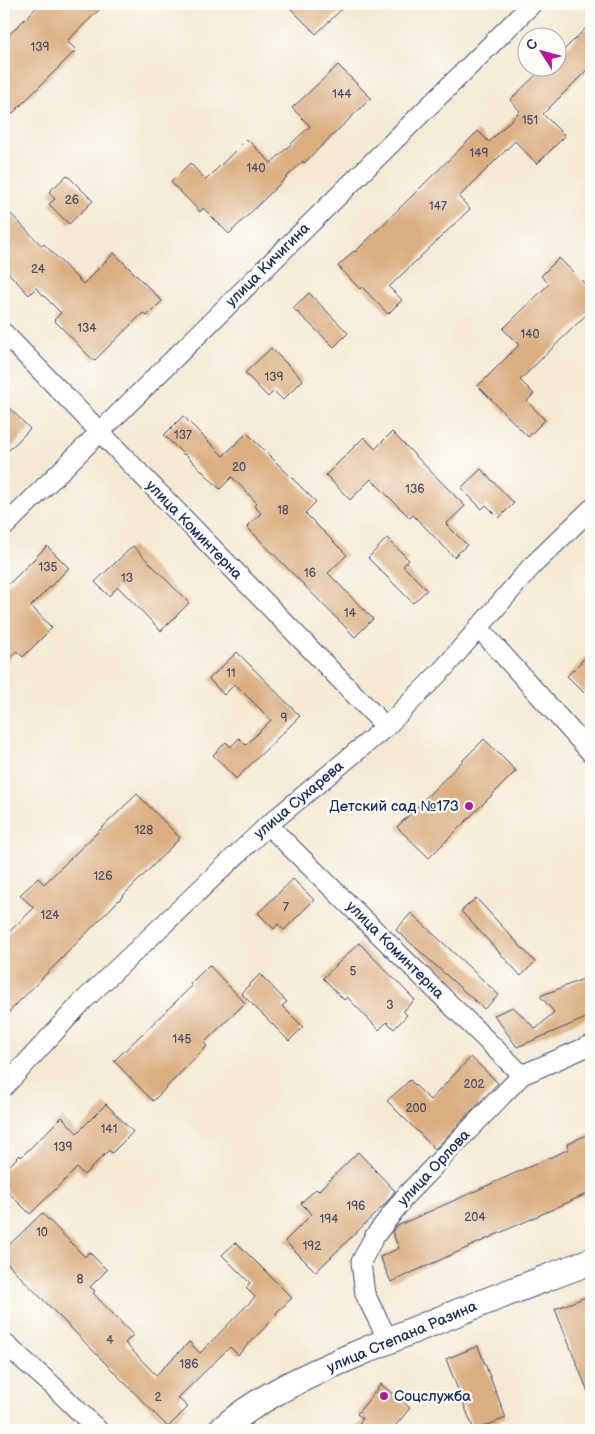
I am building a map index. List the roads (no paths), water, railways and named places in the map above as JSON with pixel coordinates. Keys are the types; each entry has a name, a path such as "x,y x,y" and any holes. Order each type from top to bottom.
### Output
{"main road":[{"name":"улица Степана Разина","path":"221,1430 268,1397 306,1377 388,1340 591,1261"}],"street":[{"name":"улица Кичигина","path":"4,527 532,4"},
{"name":"улица Коминтерна","path":"4,333 386,727"},
{"name":"улица Сухарева","path":"4,1087 82,1002 268,825 386,727 445,667 531,567 591,509"},
{"path":"478,627 591,753"},
{"name":"улица Коминтерна","path":"268,825 522,1075"},
{"name":"улица Орлова","path":"388,1340 365,1294 361,1262 374,1236 407,1194 522,1075 591,1045"},
{"path":"4,1343 52,1385 98,1430"}],"place":[{"name":"Детский сад №173","path":"469,806"},
{"name":"Соцслужба","path":"384,1396"}]}
